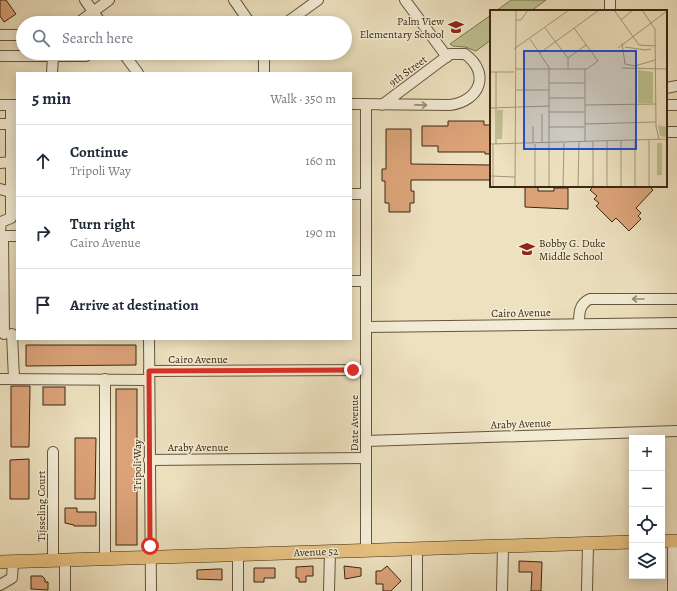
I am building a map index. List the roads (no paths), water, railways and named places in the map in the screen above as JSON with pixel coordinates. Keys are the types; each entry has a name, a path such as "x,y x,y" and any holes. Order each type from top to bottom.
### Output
{"main road":[{"name":"Avenue 52","path":"6,562 629,542"}],"street":[{"path":"85,0 96,16"},
{"path":"88,16 109,0"},
{"path":"234,0 245,16"},
{"path":"296,16 318,0"},
{"path":"352,104 450,105 467,101 476,92 480,76 478,68 464,54 450,54 447,57 405,0"},
{"path":"0,36 16,35"},
{"path":"0,56 16,56"},
{"name":"9th Street","path":"382,105 447,57"},
{"path":"52,72 53,60"},
{"path":"128,60 137,72"},
{"path":"264,60 264,72"},
{"path":"667,88 677,86"},
{"name":"Date Avenue","path":"366,104 366,550"},
{"path":"0,105 14,105 11,124 11,218 1,222 2,262 8,334 14,379"},
{"path":"0,124 11,124"},
{"path":"0,163 11,162"},
{"path":"0,189 11,192"},
{"path":"352,194 366,194"},
{"path":"1,234 16,236"},
{"path":"352,281 366,281"},
{"path":"579,324 580,310 584,302 590,299 677,299"},
{"path":"677,315 677,323"},
{"name":"Cairo Avenue","path":"366,327 677,323"},
{"name":"Tripoli Way","path":"149,340 151,591"},
{"name":"Cairo Avenue","path":"0,379 105,379 149,375 366,370"},
{"path":"104,559 105,379"},
{"name":"Araby Avenue","path":"366,441 677,431"},
{"name":"Tijsseling Court","path":"53,452 59,560 65,591"},
{"name":"Araby Avenue","path":"149,460 366,458"},
{"path":"671,541 673,591"},
{"path":"588,544 588,591"},
{"path":"502,591 503,547"},
{"path":"417,549 417,591"},
{"path":"329,591 330,551"},
{"path":"238,554 238,591"},
{"path":"0,585 12,578 6,562"}],"place":[{"name":"Palm View Elementary School","path":"456,27"},
{"name":"Bobby G. Duke Middle School","path":"527,249"}]}
